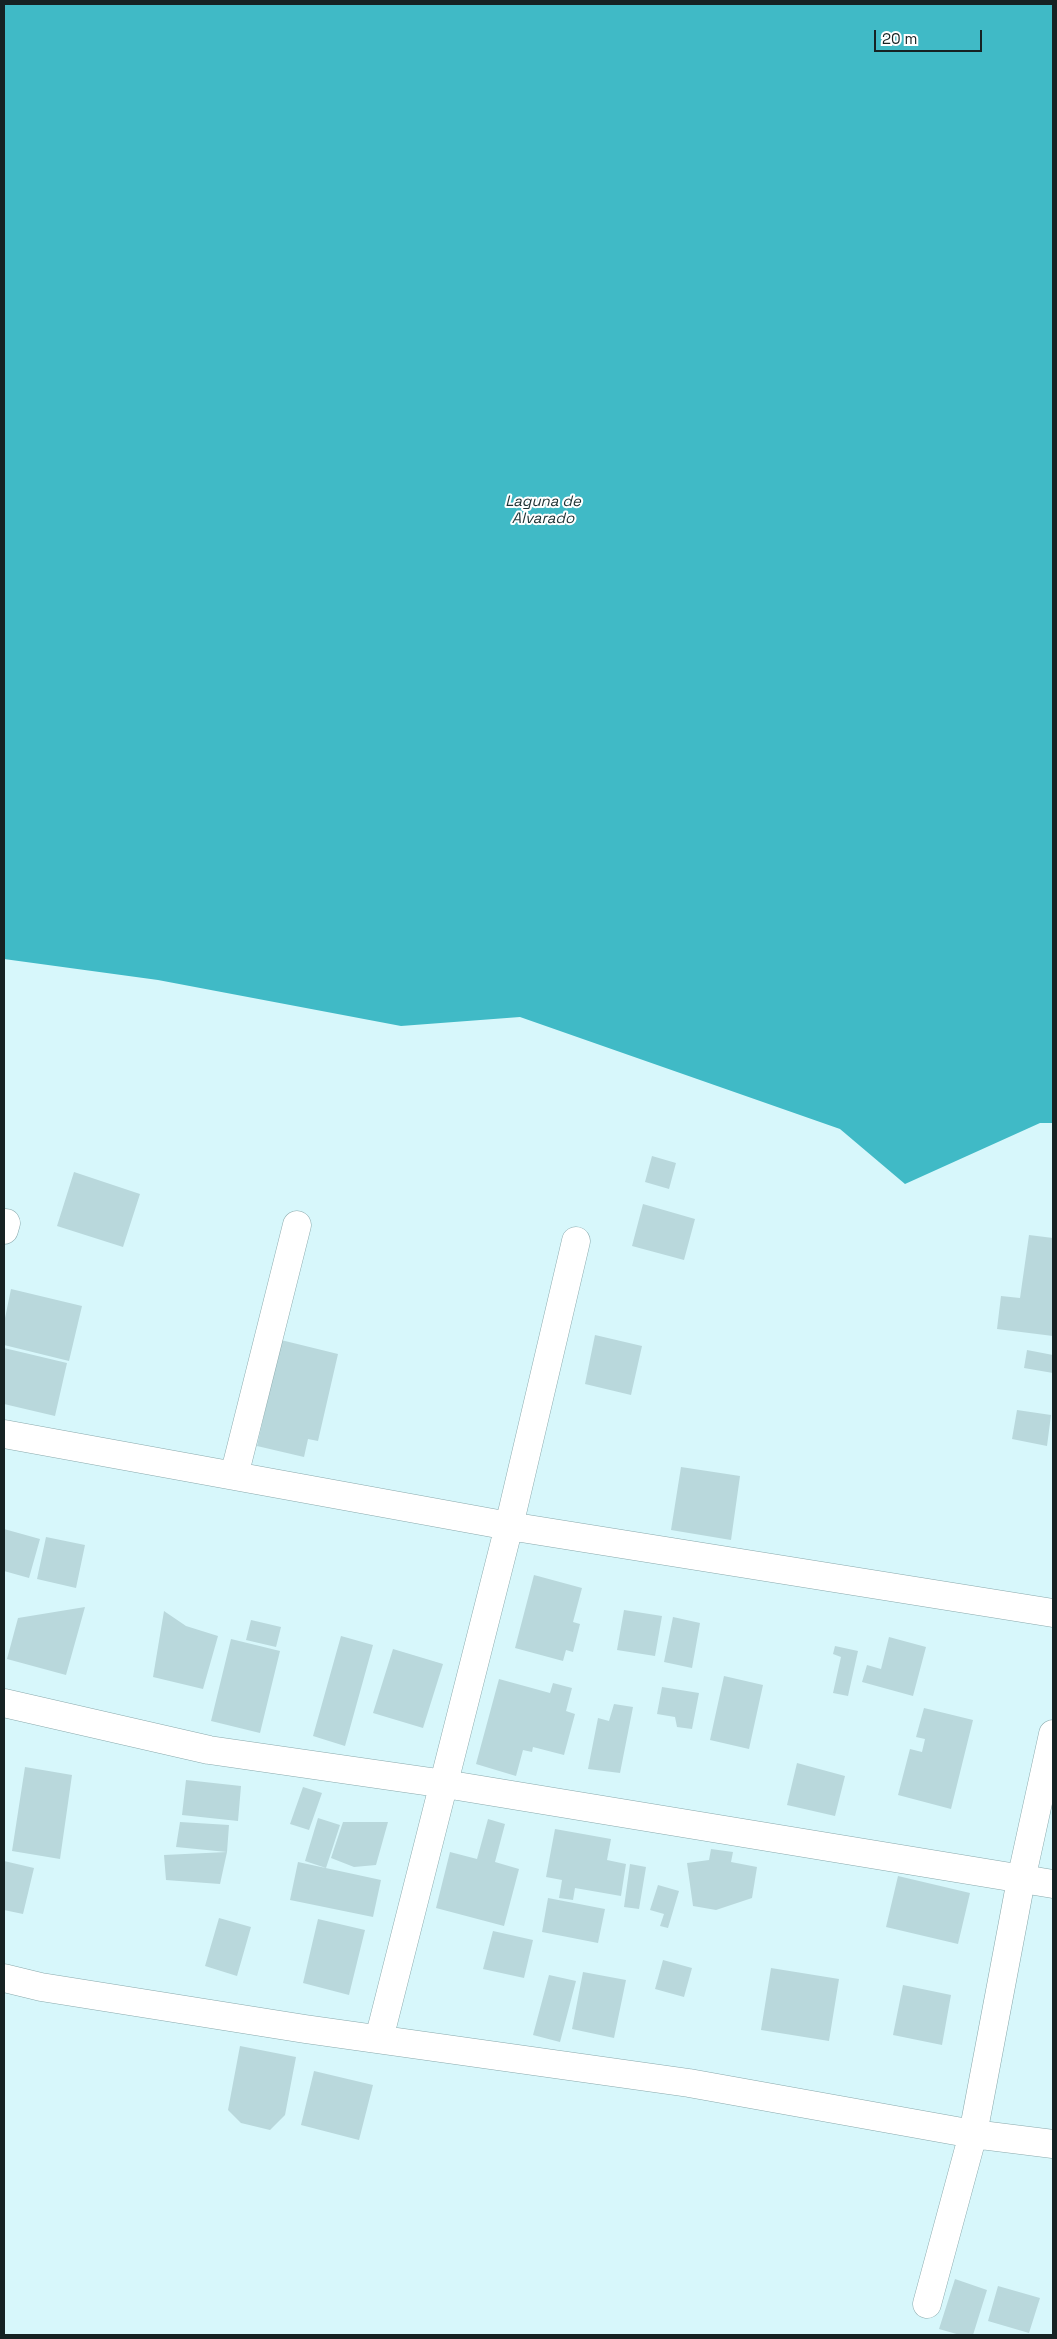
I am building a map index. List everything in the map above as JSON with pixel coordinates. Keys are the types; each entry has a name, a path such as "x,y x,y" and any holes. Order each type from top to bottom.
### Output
{"street":[{"path":"234,1476 297,1225"},
{"path":"379,2039 509,1526 576,1241"},
{"path":"4,1434 509,1526 1053,1613"},
{"path":"4,1703 209,1750 445,1784 1053,1884"},
{"path":"926,2304 973,2134 1021,1880 1053,1734"},
{"path":"4,1978 41,1987 379,2039 689,2083 973,2134 1053,2144"}],"water":[{"name":"Laguna de Alvarado","path":"4,4 1053,4 1053,1123 1040,1123 905,1184 840,1129 520,1017 401,1026 158,980 4,959"}],"building":[{"path":"652,1156 676,1163 669,1189 645,1182"},
{"path":"74,1172 140,1194 123,1247 57,1226"},
{"path":"643,1204 695,1219 684,1260 632,1246"},
{"path":"1029,1235 1053,1238 1053,1336 997,1329 1001,1296 1020,1298"},
{"path":"11,1289 82,1306 69,1361 4,1345 4,1323"},
{"path":"595,1335 642,1346 631,1395 585,1384"},
{"path":"281,1340 338,1354 318,1441 308,1439 304,1457 257,1446"},
{"path":"4,1348 67,1363 55,1416 4,1404"},
{"path":"1027,1350 1053,1355 1053,1373 1024,1368"},
{"path":"1017,1410 1051,1415 1047,1446 1012,1439"},
{"path":"681,1467 740,1476 731,1540 671,1530"},
{"path":"4,1529 40,1539 29,1578 4,1571"},
{"path":"46,1537 85,1545 76,1588 37,1579"},
{"path":"534,1575 582,1588 573,1622 580,1624 573,1652 566,1650 563,1661 515,1648"},
{"path":"85,1607 66,1675 7,1659 18,1618"},
{"path":"624,1610 662,1616 655,1656 617,1650"},
{"path":"164,1611 186,1626 218,1636 203,1689 153,1677"},
{"path":"673,1617 700,1623 692,1668 664,1662"},
{"path":"251,1620 281,1627 276,1647 246,1640"},
{"path":"341,1636 373,1645 345,1746 313,1736"},
{"path":"889,1637 926,1647 913,1696 862,1682 867,1665 881,1669"},
{"path":"231,1639 280,1651 260,1733 211,1721"},
{"path":"835,1646 858,1651 848,1696 833,1693 841,1657 833,1654"},
{"path":"393,1649 443,1664 423,1728 373,1713"},
{"path":"724,1676 763,1685 749,1749 710,1740"},
{"path":"499,1679 550,1693 553,1683 572,1688 566,1711 575,1714 564,1755 533,1747 532,1752 523,1750 516,1776 476,1764"},
{"path":"662,1687 699,1693 692,1729 677,1727 675,1717 657,1714"},
{"path":"614,1704 633,1707 620,1773 588,1769 598,1718 609,1721"},
{"path":"924,1708 973,1720 951,1809 898,1795 910,1749 922,1752 925,1739 916,1737"},
{"path":"797,1763 845,1776 835,1816 787,1805"},
{"path":"25,1767 72,1775 60,1859 12,1851"},
{"path":"186,1780 241,1786 238,1821 182,1815"},
{"path":"303,1787 322,1793 309,1830 290,1824"},
{"path":"318,1818 340,1825 326,1868 305,1861"},
{"path":"488,1819 505,1824 495,1862 519,1869 504,1926 436,1908 450,1852 477,1859"},
{"path":"180,1822 229,1825 227,1852 176,1847"},
{"path":"343,1822 388,1822 376,1865 354,1867 331,1858"},
{"path":"555,1829 611,1839 607,1860 626,1864 621,1896 575,1888 573,1900 559,1898 562,1880 546,1877"},
{"path":"711,1849 733,1852 731,1862 757,1867 752,1898 716,1910 693,1906 687,1863 709,1860"},
{"path":"227,1852 220,1884 166,1880 164,1855"},
{"path":"4,1861 34,1868 23,1914 4,1910"},
{"path":"298,1862 381,1880 373,1917 290,1900"},
{"path":"630,1864 646,1867 639,1909 624,1907"},
{"path":"898,1876 970,1893 958,1944 886,1927"},
{"path":"658,1885 679,1891 668,1928 660,1926 664,1914 650,1910"},
{"path":"548,1898 605,1909 598,1943 542,1932"},
{"path":"219,1918 251,1927 237,1976 205,1966"},
{"path":"318,1919 365,1930 349,1995 303,1983"},
{"path":"493,1931 533,1940 524,1978 483,1969"},
{"path":"663,1960 692,1968 684,1997 655,1989"},
{"path":"771,1968 839,1979 829,2041 761,2030"},
{"path":"583,1972 626,1980 614,2038 572,2029"},
{"path":"549,1975 576,1981 560,2042 533,2035"},
{"path":"903,1985 951,1995 942,2045 893,2035"},
{"path":"240,2046 296,2057 285,2115 270,2130 241,2123 228,2110"},
{"path":"314,2071 373,2085 359,2140 301,2125"},
{"path":"955,2279 987,2290 973,2335 960,2335 939,2329"},
{"path":"998,2286 1040,2298 1029,2333 988,2321"}]}
